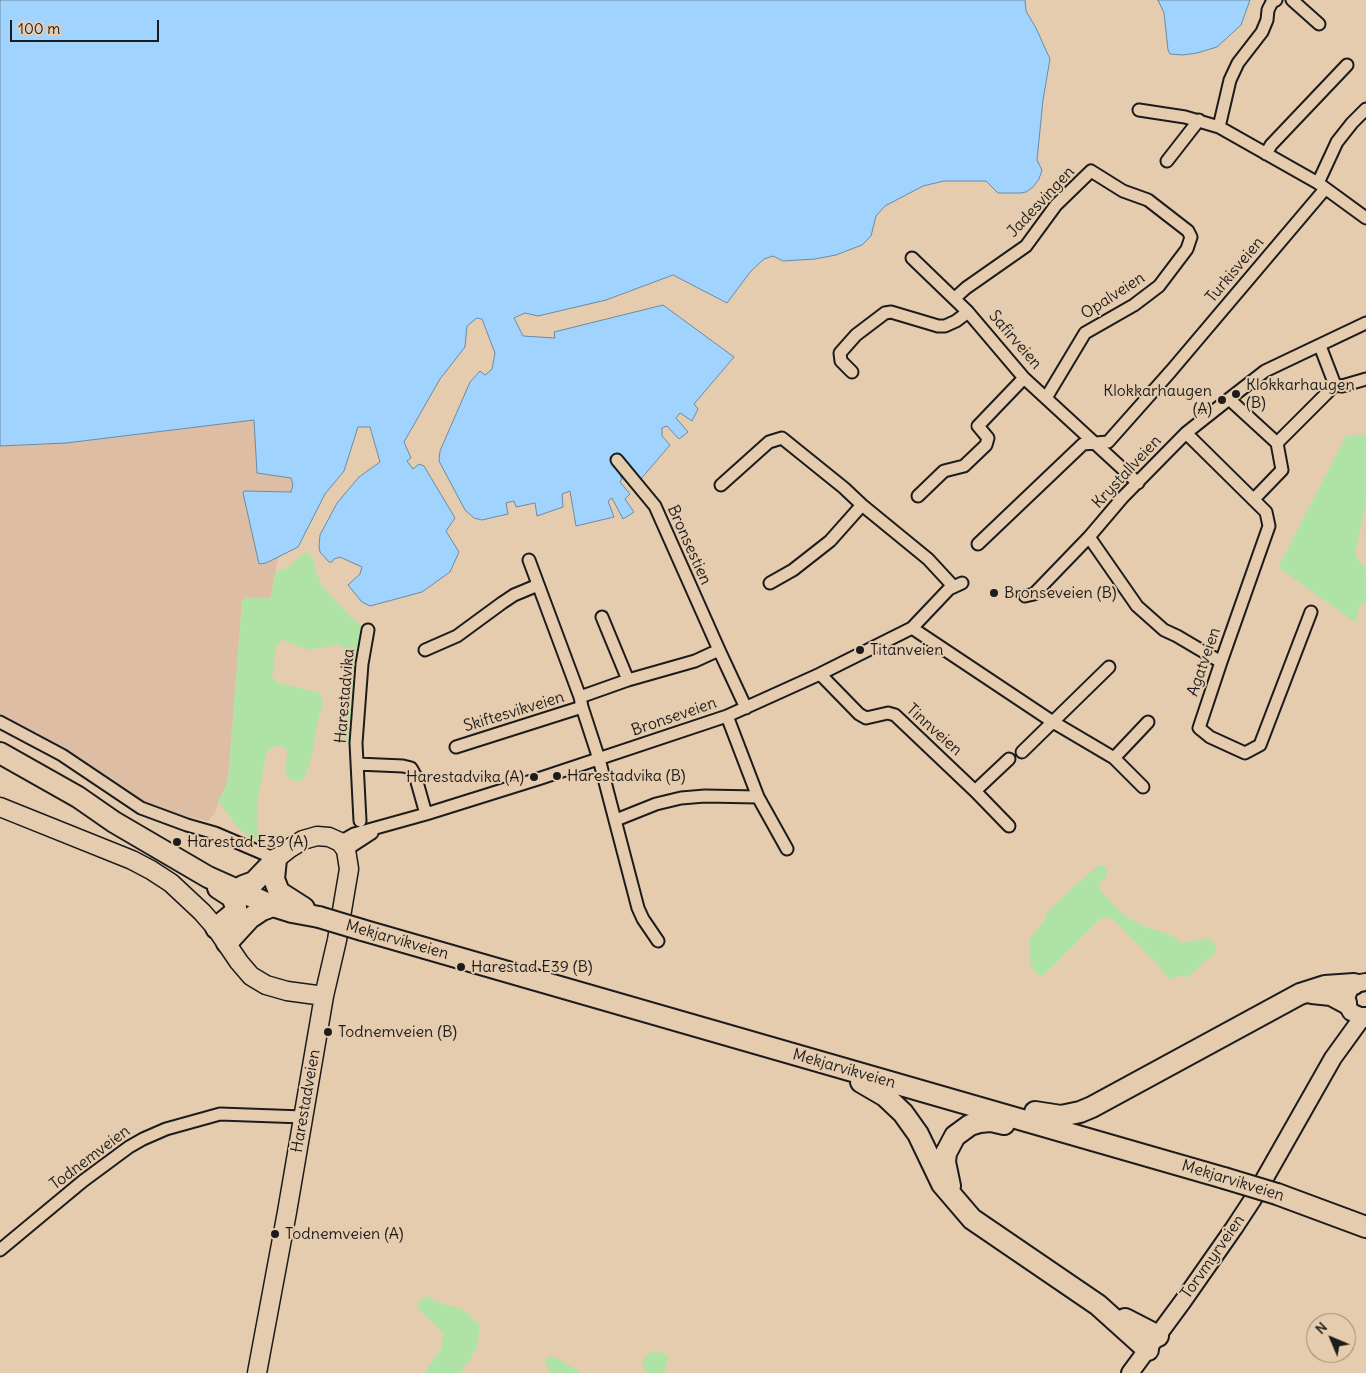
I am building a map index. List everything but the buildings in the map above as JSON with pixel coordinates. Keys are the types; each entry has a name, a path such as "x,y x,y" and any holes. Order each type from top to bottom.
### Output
{"highway":[{"path":"0,753 78,797 117,815 243,890"},
{"path":"78,797 114,822 208,877 243,890"},
{"path":"243,890 254,882 276,859"},
{"path":"276,859 274,878 279,892 314,915"},
{"path":"208,877 235,902 234,913 222,936"},
{"name":"Mekjarvikveien","path":"243,890 273,906 292,912 314,915"},
{"name":"Mekjarvikveien","path":"243,890 362,930 1224,1178 1277,1194 1366,1227"},
{"path":"222,936 239,932 250,918 262,910 273,906"},
{"path":"1001,1114 1024,1111 1060,1116 1080,1112 1110,1098 1300,994 1325,986 1362,982"},
{"path":"1300,994 1325,994 1335,997 1347,1006"},
{"path":"818,1062 872,1088 895,1105 918,1134 942,1184 972,1219 1153,1343"},
{"path":"958,1204 949,1182 945,1162 946,1153 955,1136 963,1129 980,1122 1031,1123"}],"main road":[{"path":"0,807 123,856 151,870 171,883 188,898 222,936 251,976 266,985 324,996"},
{"path":"276,859 296,843 310,837 329,837 343,846"},
{"name":"Harestadveien","path":"257,1373 324,996 337,940 349,869 343,846"},
{"name":"Torvmyrveien","path":"1333,1058 1347,1019 1347,992 1362,982"},
{"path":"1347,1006 1355,1015 1366,1017"},
{"name":"Torvmyrveien","path":"1130,1373 1210,1263 1253,1199 1333,1058 1359,1022 1366,1017"}],"street":[{"path":"1219,127 1230,80 1238,64 1262,32 1272,2 1276,0"},
{"path":"1292,0 1319,24"},
{"path":"1266,154 1271,146 1348,65"},
{"name":"Turkisveien","path":"1093,443 1108,442 1171,371 1322,186 1338,142 1352,123 1366,109"},
{"path":"1139,110 1185,117 1219,127 1322,186 1366,218"},
{"path":"1167,161 1199,120"},
{"name":"Jadesvingen","path":"955,298 966,288 1026,246 1056,205 1092,171 1123,191 1148,200 1188,231 1191,237 1187,249"},
{"name":"Opalveien","path":"1046,398 1085,333 1134,305 1159,286 1187,249"},
{"name":"Safirveien","path":"912,258 955,298 1024,378 1138,483"},
{"path":"852,372 841,360 840,353 856,335 885,313 892,312 938,326 945,326 968,312"},
{"name":"Krystallveien","path":"1025,596 1034,594 1089,537 1123,497 1186,433 1265,371 1366,323"},
{"path":"1320,346 1335,385"},
{"path":"918,496 944,471 964,466 986,445 988,438 978,426 1024,378"},
{"path":"1335,385 1342,386 1366,379"},
{"path":"1276,443 1335,385"},
{"path":"1229,399 1276,443 1282,470 1254,499"},
{"name":"Agatveien","path":"1186,433 1266,512 1269,526 1220,662 1199,728 1210,737 1245,753 1260,745 1311,612"},
{"name":"Bronseveien","path":"343,846 380,828 599,759 746,708 912,628 958,584 782,438 769,442 721,485"},
{"path":"978,544 1083,444 1093,443"},
{"name":"Bronsestien","path":"616,460 655,506 746,708"},
{"path":"770,583 793,570 830,541 862,505"},
{"path":"1089,537 1137,606 1164,630 1220,662"},
{"name":"Skiftesvikveien","path":"529,560 581,702 599,759 638,908 658,941"},
{"path":"425,650 458,636 514,595 538,585"},
{"path":"602,617 628,680"},
{"path":"912,628 1053,722 1114,758 1143,787"},
{"name":"Harestadvika","path":"360,821 356,743 362,664 368,630"},
{"name":"Skiftesvikveien","path":"456,747 581,702 628,680 695,661 719,650"},
{"path":"1022,752 1109,667"},
{"name":"Tinnveien","path":"820,674 859,714 866,718 888,713 895,715 1009,826"},
{"path":"727,716 758,796 787,848"},
{"path":"0,722 62,755 141,808 215,833 276,859"},
{"path":"1114,758 1148,722"},
{"path":"975,791 1009,759"},
{"name":"Harestadvika","path":"357,764 411,768 415,775 426,814"},
{"path":"616,820 656,804 681,798 758,796"},
{"name":"Todnemveien","path":"0,1250 83,1181 142,1139 166,1129 220,1114 303,1117"}],"shaded area":[{"path":"254,420 257,473 291,478 293,485 291,492 245,491 243,493 259,564 278,557 271,597 242,601 228,780 214,814 208,821 171,813 145,803 90,766 0,713 0,446 66,443"}],"green space":[{"path":"1366,434 1366,500 1356,550 1357,559 1366,569 1366,600 1359,608 1356,623 1278,567 1346,436"},
{"path":"305,552 313,558 322,586 350,616 365,628 352,744 346,744 340,737 339,732 341,703 352,660 351,655 337,644 311,650 283,640 280,642 276,646 272,676 278,683 317,692 321,695 323,704 318,719 312,755 306,774 301,781 291,780 285,773 286,749 282,746 272,747 266,754 257,804 257,828 259,832 258,838 255,840 250,838 234,823 218,801 228,780 242,601 247,597 271,597 275,573 288,567"},
{"path":"1101,865 1106,867 1107,872 1106,877 1099,884 1099,889 1124,915 1144,926 1173,936 1181,943 1209,938 1216,945 1213,955 1187,977 1177,976 1171,981 1114,920 1110,917 1105,917 1100,919 1045,974 1041,976 1037,974 1031,966 1029,940 1044,921 1047,912 1072,888"},
{"path":"428,1296 436,1301 467,1311 470,1318 480,1325 477,1348 461,1373 424,1373 441,1349 443,1339 443,1334 440,1330 419,1309 418,1304 420,1300"},
{"path":"653,1351 668,1356 665,1373 646,1373 642,1362 649,1352"},
{"path":"548,1356 558,1359 582,1373 550,1373 545,1361"}],"water":[{"path":"0,0 1025,0 1026,11 1050,59 1043,100 1037,160 1042,170 1039,179 1033,187 1021,193 998,193 986,181 944,181 923,186 885,206 876,216 871,236 862,245 836,255 815,259 783,261 773,256 764,259 751,271 727,303 673,275 606,300 538,316 525,313 514,318 523,336 555,338 554,332 663,305 734,357 694,404 698,409 692,421 680,413 676,418 688,432 679,439 667,426 662,428 662,436 670,445 640,480 614,462 622,479 620,482 630,494 625,499 634,512 623,519 612,498 608,501 614,517 576,526 570,491 562,494 563,507 537,516 535,503 516,507 514,501 506,503 508,514 482,520 474,518 465,510 439,461 440,451 470,382 480,371 485,375 492,369 495,353 482,319 477,318 467,326 465,347 440,379 404,442 411,458 407,461 413,469 419,464 424,466 455,518 446,531 459,552 450,572 422,592 370,606 362,602 348,585 360,574 362,567 340,557 329,562 320,552 319,546 320,535 337,503 359,477 380,462 370,427 358,427 344,471 325,494 298,547 266,563 259,564 243,493 244,491 291,492 293,485 291,478 257,473 254,420 66,443 0,446"},
{"path":"1158,0 1250,0 1241,25 1217,47 1183,55 1170,54 1168,50 1164,13"}],"place":[{"name":"Klokkarhaugen (B)","path":"1236,394"},
{"name":"Klokkarhaugen (A)","path":"1222,400"},
{"name":"Bronseveien (B)","path":"994,593"},
{"name":"Titanveien","path":"860,650"},
{"name":"Harestadvika (B)","path":"557,776"},
{"name":"Harestadvika (A)","path":"534,777"},
{"name":"Harestad E39 (A)","path":"177,842"},
{"name":"Harestad E39 (B)","path":"461,967"},
{"name":"Todnemveien (B)","path":"328,1032"},
{"name":"Todnemveien (A)","path":"275,1234"}]}
